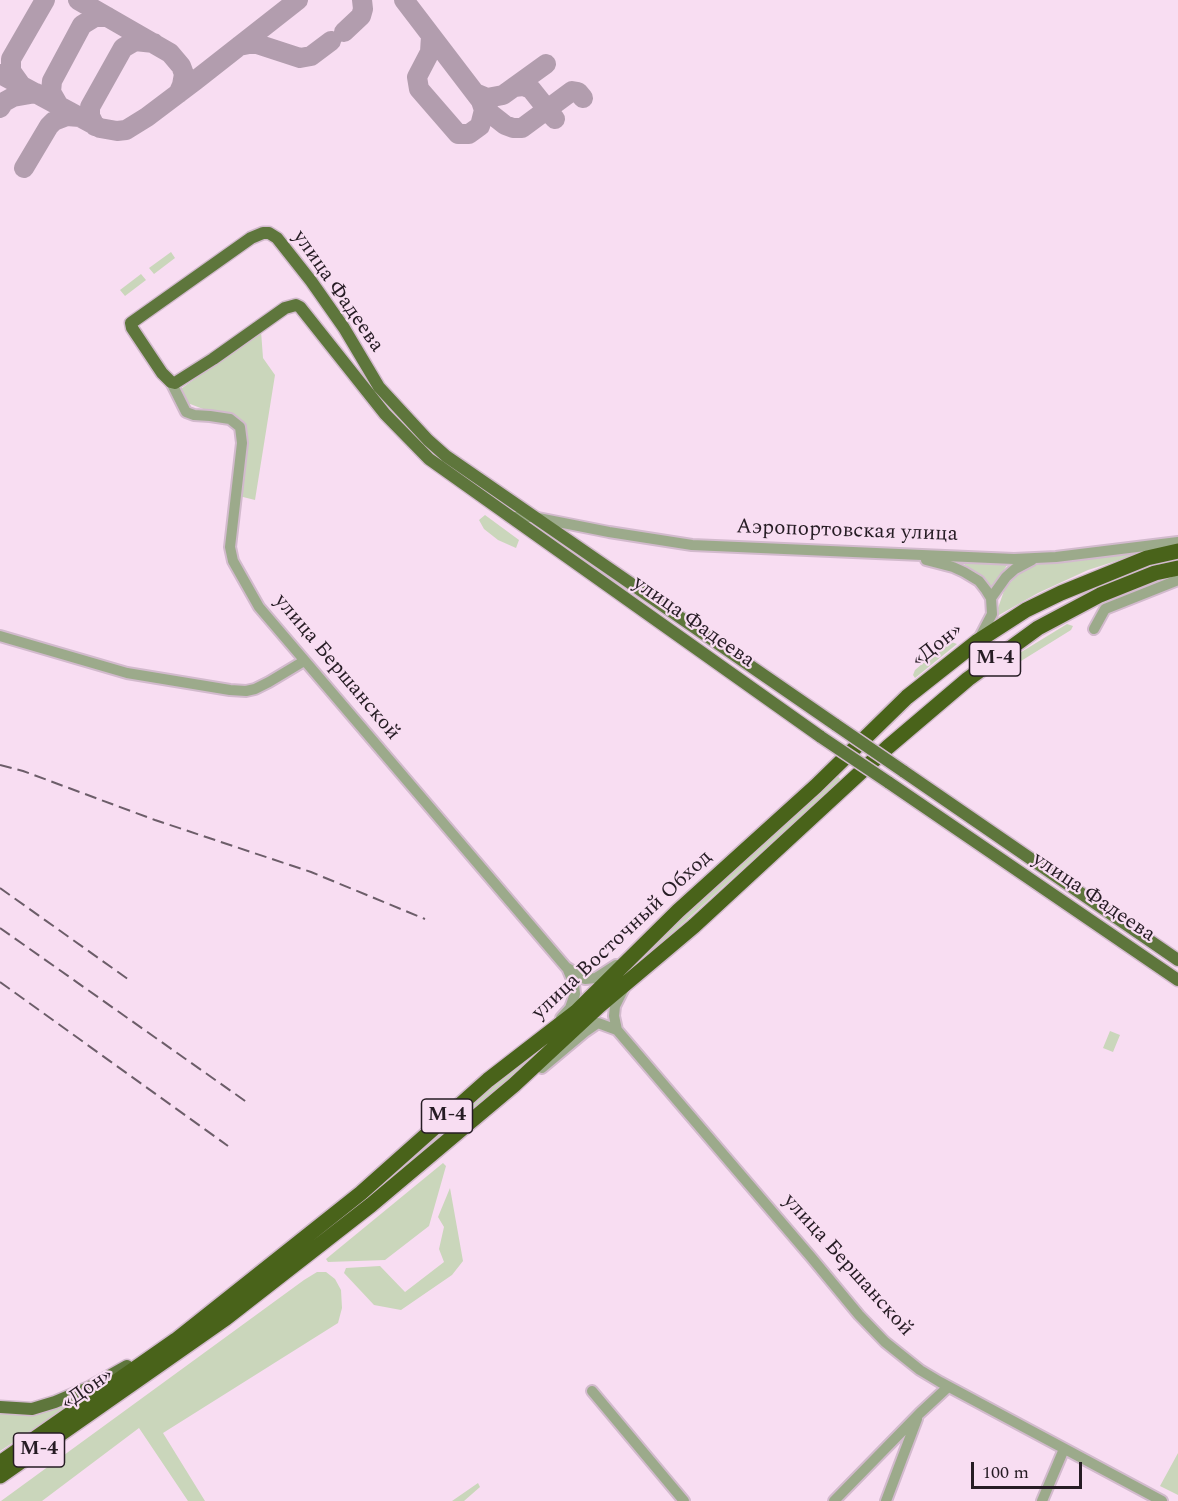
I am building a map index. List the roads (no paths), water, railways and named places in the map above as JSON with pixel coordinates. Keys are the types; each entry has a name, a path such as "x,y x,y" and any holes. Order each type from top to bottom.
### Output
{"highway":[{"name":"«Дон»","path":"816,786 907,698 978,642 1026,610 1060,593 1147,558 1178,551"},
{"name":"улица Восточный Обход","path":"199,1338 371,1204 514,1085 599,1006 694,926 888,747 968,679 1038,628 1100,595 1155,573 1178,568"},
{"name":"улица Восточный Обход","path":"176,1340 345,1207 488,1080 576,1012 678,911 816,786"},
{"name":"«Дон»","path":"0,1476 199,1338"},
{"name":"«Дон»","path":"0,1463 176,1340"}],"main road":[{"name":"улица Фадеева","path":"1178,960 795,696 559,527 533,517 505,496 498,497 496,501 492,498 446,472 385,414 304,311 296,305 289,306 271,317 181,381 171,382 162,372 132,328 131,323 251,238 269,233 277,238 311,281 379,387 428,440 492,498 510,517 821,737 1178,980"},
{"path":"336,352 350,339"},
{"path":"784,711 793,706 795,696"},
{"path":"0,1407 32,1409 55,1401 88,1388 157,1347 176,1340"},
{"path":"0,1484 62,1440 78,1423"}],"street":[{"name":"улица Бершанской","path":"171,382 186,412 230,419 240,427 242,443 230,547 233,561 259,607 566,967 574,984 575,994 570,1008 537,1043"},
{"path":"510,517 533,517"},
{"name":"Аэропортовская улица","path":"559,527 692,545 1034,559 1178,542"},
{"path":"902,555 953,567 979,581 991,598 992,614 978,642"},
{"path":"991,598 1006,577 1015,569 1034,559"},
{"path":"1094,629 1105,609 1178,580"},
{"path":"0,636 127,674 205,688 246,691 269,682 304,662"},
{"name":"улица Бершанской","path":"566,967 585,979 596,978 612,969 633,950 654,936"},
{"path":"617,1030 614,1016 615,1006 626,985"},
{"path":"514,1085 526,1082 598,1023 617,1030"},
{"name":"улица Бершанской","path":"617,1030 859,1315 898,1354 948,1387 1162,1501"},
{"path":"834,1501 948,1387"},
{"path":"592,1391 684,1501"},
{"path":"886,1501 920,1413"},
{"path":"1042,1501 1064,1449"}],"railway":[{"path":"0,765 23,771 155,820 311,872 425,919"},
{"path":"0,888 132,982"},
{"path":"0,928 248,1103"},
{"path":"0,982 228,1146"}]}
